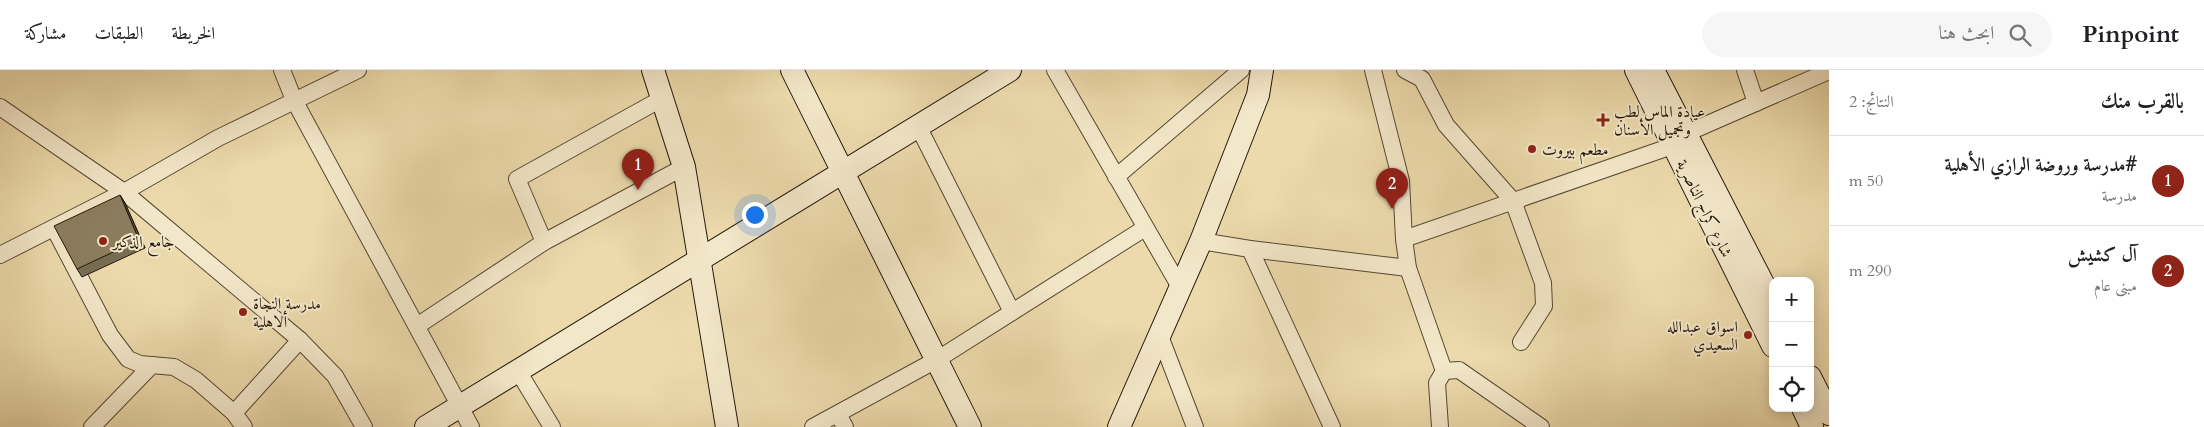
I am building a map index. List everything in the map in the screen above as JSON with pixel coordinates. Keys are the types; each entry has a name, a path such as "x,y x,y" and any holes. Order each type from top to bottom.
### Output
{"street":[{"path":"282,70 294,100 471,427"},
{"path":"0,255 124,192 218,138 358,70"},
{"path":"653,70 684,167 698,261 727,427"},
{"path":"426,427 1010,70"},
{"path":"1055,70 1180,287"},
{"path":"1116,177 1241,70"},
{"path":"1119,427 1201,241 1258,95 1262,70"},
{"path":"1373,70 1401,181 1404,239 1408,268 1444,370"},
{"path":"1405,70 1422,79 1446,125 1513,201 1543,283 1544,306 1521,342"},
{"name":"شارع كراج الناصرية","path":"1636,70 1681,139 1769,296"},
{"name":"شارع كراج الناصرية","path":"1654,70 1681,139 1769,337"},
{"path":"1745,70 1756,103"},
{"path":"794,71 970,427"},
{"path":"1404,239 1681,139 1829,71"},
{"path":"544,242 517,179 663,98"},
{"path":"0,107 124,192 300,340 336,376 364,427"},
{"path":"918,126 1012,312"},
{"path":"417,326 544,242 684,167"},
{"path":"54,228 110,335 128,359 140,364 174,367 196,380 234,413 244,427"},
{"path":"813,427 841,420 1145,228"},
{"path":"1201,241 1250,249 1408,268"},
{"path":"1250,249 1332,427"},
{"path":"1160,336 1195,427"},
{"path":"234,413 300,340"},
{"path":"92,427 152,365"},
{"path":"1440,427 1436,383 1444,370"},
{"path":"1444,370 1459,370 1540,427"},
{"path":"518,371 552,427"},
{"path":"1814,399 1817,416"}],"building":[{"name":"جامع الذكير","path":"120,195 139,240 77,269 54,226"}],"place":[{"name":"عيادة الماس لطب وتجميل الأسنان","path":"1603,120"},
{"name":"مطعم بيروت","path":"1532,149"},
{"name":"#مدرسة وروضة الرازي الأهلية","path":"638,190"},
{"name":"آل كشيش","path":"1392,209"},
{"name":"جامع الذكير","path":"103,241"},
{"name":"مدرسة النجاة ألاهلية","path":"243,312"},
{"name":"اسواق عبدالله السعيدي","path":"1748,335"}]}
